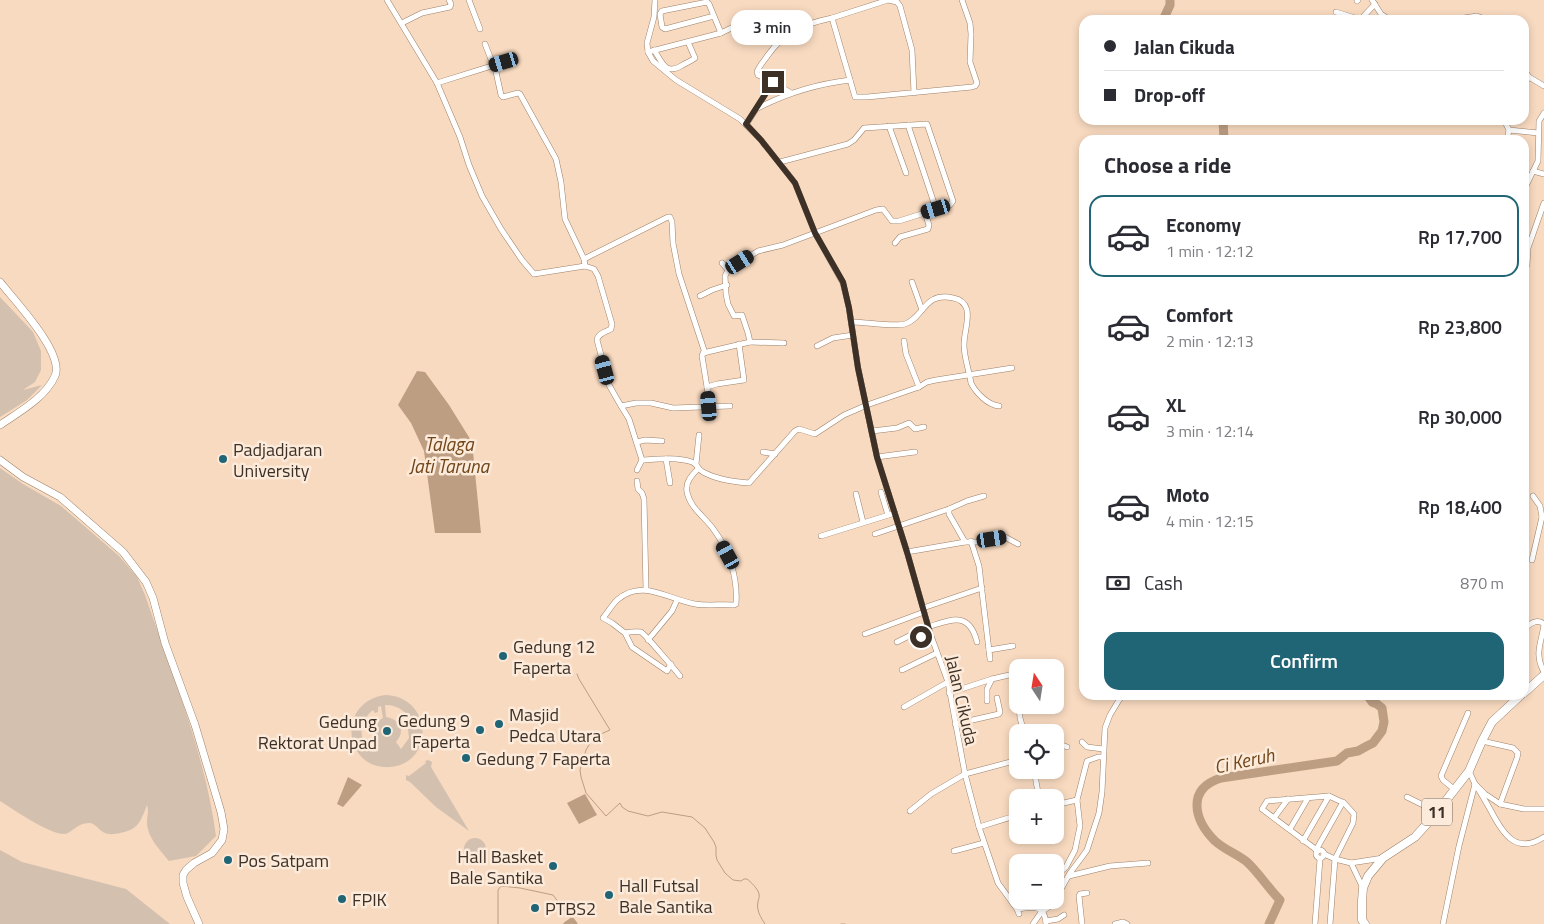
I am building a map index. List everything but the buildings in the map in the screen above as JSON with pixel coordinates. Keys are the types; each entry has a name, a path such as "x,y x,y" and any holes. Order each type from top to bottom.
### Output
{"highway":[{"path":"1529,688 1544,673"},
{"name":"11","path":"1362,888 1368,876 1383,858 1415,838 1455,790 1469,771 1492,722 1516,700"},
{"path":"1362,888 1362,920 1365,924"}],"main road":[{"path":"0,282 47,342 56,364 56,372 54,378 42,393 0,425"},
{"path":"0,460 23,477 60,497 123,552 146,582 153,598 165,643 195,725 221,812 224,829 222,840 212,853 194,863 186,870 184,876 183,883 187,897 199,924"}],"street":[{"path":"387,0 437,83 482,196 522,260 534,274 585,266 594,270 598,276 610,318 611,329 600,334 597,340 610,385 630,419 642,460 637,470"},
{"path":"402,23 422,14 450,7 450,0"},
{"path":"469,0 480,29"},
{"path":"655,0 654,17 647,39 651,51 668,68 675,70 696,56 688,42"},
{"path":"791,93 758,75 757,72 775,45 797,28 809,23 832,18 888,0 897,2 900,6 912,50 914,93"},
{"path":"832,18 854,94 858,98 975,86 976,80 970,62 970,23 962,0"},
{"path":"1363,15 1374,1 1382,15"},
{"path":"714,16 665,29 662,27 660,14 662,11 707,2 709,4 722,33"},
{"path":"1336,12 1346,15"},
{"path":"651,51 722,33 758,15"},
{"path":"486,44 501,95 503,97 520,94 556,159 561,182 565,219 584,259 585,266"},
{"name":"Jalan Cikuda","path":"651,51 655,64 676,80 746,124 780,162 795,183 815,233 843,282 858,368 877,457 929,630 948,682 965,774 979,827 998,883 1018,911"},
{"path":"437,83 514,59"},
{"path":"1529,77 1544,86"},
{"path":"757,109 791,93 824,83 850,80"},
{"path":"746,124 773,82"},
{"path":"1529,179 1538,161 1539,121 1544,113"},
{"path":"750,342 742,315 734,316 732,314 727,299 726,276 728,270 758,251 783,245 881,208 894,221 950,205 954,199 928,126 924,123 864,128 848,144 780,162"},
{"path":"908,125 936,209"},
{"path":"1506,125 1509,130 1508,135"},
{"path":"889,126 906,173"},
{"path":"1509,130 1538,133"},
{"path":"1533,171 1544,174"},
{"path":"1529,245 1544,203"},
{"path":"895,243 900,237 928,229 929,226 925,213"},
{"path":"584,259 670,217 679,274 705,353"},
{"path":"722,263 728,270"},
{"path":"912,282 922,310"},
{"path":"700,296 727,285"},
{"path":"851,322 905,324 932,300 947,297 962,301 965,306 968,323 964,343 971,383 990,404 999,406"},
{"path":"817,346 834,338 853,335"},
{"path":"904,341 906,354 919,387"},
{"path":"709,406 703,353 750,342 784,343"},
{"path":"707,388 717,384 744,380 739,344"},
{"path":"642,460 666,459 692,462 702,472 715,477 749,483 795,431 799,429 816,434 844,415 919,387 927,382 1012,368"},
{"path":"621,406 636,403 650,403 673,408 730,406"},
{"path":"872,431 897,428 909,423 915,429 924,427"},
{"path":"671,664 667,671 632,647 625,633 603,618 616,601 629,591 646,589 677,600 696,604 734,605 736,602 734,572 728,555 715,530 695,509 687,494 688,480 697,466 699,435"},
{"path":"637,442 645,440 662,442"},
{"path":"763,452 775,454"},
{"path":"877,457 916,452"},
{"path":"666,459 670,483"},
{"path":"637,482 638,489 644,499 646,589"},
{"path":"880,492 888,516"},
{"path":"856,494 863,522"},
{"path":"875,534 984,496"},
{"path":"1532,560 1543,517 1540,506 1533,496"},
{"path":"949,509 949,514 965,542"},
{"path":"821,536 895,513"},
{"path":"907,552 1005,537 1018,544"},
{"path":"971,541 979,566 990,659"},
{"path":"865,634 982,588"},
{"path":"648,640 672,611 677,600"},
{"path":"897,642 913,634 919,638 929,630 953,619 961,620 968,624 974,632 977,642"},
{"path":"1529,624 1537,621 1544,624 1538,656 1538,662 1544,673"},
{"path":"625,633 640,632 644,635 680,676"},
{"path":"989,650 1013,646"},
{"path":"902,670 937,653"},
{"path":"949,693 1009,675"},
{"path":"987,701 987,689 992,679"},
{"path":"904,707 948,682"},
{"path":"955,724 999,714 997,698"},
{"path":"1033,924 1041,910 1052,905 1087,850 1097,820 1102,792 1105,728 1110,714 1119,700"},
{"path":"1455,790 1441,776 1468,713"},
{"path":"1482,740 1513,748 1518,753 1500,804"},
{"path":"1082,742 1087,747 1103,749"},
{"path":"1064,869 1075,850 1080,826 1077,800 1087,761 1098,756 1104,757"},
{"path":"910,812 931,794 965,774 1009,762"},
{"path":"1469,771 1501,829 1511,840 1525,844 1544,837"},
{"path":"1475,784 1485,794 1500,804 1524,810 1544,809"},
{"path":"1443,924 1459,846 1475,784"},
{"path":"1303,840 1329,796"},
{"path":"1317,850 1262,809 1267,800 1329,796 1343,802 1354,814 1355,817 1335,859 1330,924"},
{"path":"1407,797 1437,812"},
{"path":"1290,829 1308,798"},
{"path":"1274,818 1288,799"},
{"path":"1064,803 1077,800"},
{"path":"1343,802 1317,850 1316,856 1351,863 1383,858"},
{"path":"979,827 1009,818"},
{"path":"954,851 984,843"},
{"path":"1315,924 1322,856"},
{"path":"1069,876 1110,866 1148,863"},
{"path":"1351,863 1362,888"},
{"path":"1082,924 1079,896 1080,894 1087,893"},
{"path":"1018,911 1034,907 1041,910 1046,923 1064,915"},
{"path":"1115,924 1123,922 1127,924"}],"shaded area":[{"path":"0,297 33,332 41,351 41,370 35,382 23,390 42,385 27,400 0,417"},
{"path":"0,468 61,506 119,556 137,577 145,595 196,744 211,805 216,836 196,856 169,861 149,833 147,805 138,824 126,832 107,834 94,824 85,823 65,834 41,826 0,801"},
{"name":"Gedung Rektorat Unpad","path":"385,695 401,698 412,706 419,717 423,730 421,742 416,754 406,763 391,767 375,765 363,758 355,748 352,735 353,722 359,710 369,700","holes":["385,705 399,708 407,714 412,723 413,728 408,729 409,738 401,749 396,742 401,734 400,726 395,720 386,717","381,706 383,718 377,722 374,728 377,741 372,747 369,740 363,740 362,727 364,720 370,713 373,710 375,713 378,712 378,707"]},
{"path":"428,760 432,762 431,767 469,831 436,807 406,780 406,775 409,776"},
{"path":"475,838 485,845 486,849 479,859 475,860 465,853 464,849 471,839"},
{"path":"0,850 22,862 126,889 170,924 0,924"}],"water":[{"name":"Talaga Jati Taruna","path":"417,371 425,372 449,405 472,442 481,533 435,533 424,451 411,423 398,405"},
{"path":"348,777 362,785 343,807 337,804"},
{"path":"585,794 597,815 579,824 567,803"}],"waterway":[{"name":"Ci Keruh","path":"1165,15 1170,0"},
{"name":"Ci Keruh","path":"1223,125 1224,135"},
{"path":"577,674 610,730 594,737 586,750 580,770 586,793 606,816 620,803 628,811 648,816 662,812 692,817 705,828 714,842 717,860 725,873 733,880 741,881 747,879 757,890 759,895 758,911 765,924"},
{"name":"Ci Keruh","path":"1269,924 1280,900 1247,862 1219,844 1208,833 1198,815 1198,797 1202,790 1210,783 1221,778 1337,761 1347,753 1358,751 1373,743 1382,731 1384,722 1382,708 1371,700"},
{"path":"498,924 498,890 501,886 553,895 572,920"},
{"path":"566,924 572,920 575,924"}],"place":[{"name":"Padjadjaran University","path":"223,459"},
{"name":"Gedung 12 Faperta","path":"503,656"},
{"name":"Masjid Pedca Utara","path":"499,724"},
{"name":"Gedung 9 Faperta","path":"480,730"},
{"name":"Gedung Rektorat Unpad","path":"387,731"},
{"name":"Gedung 7 Faperta","path":"466,758"},
{"name":"Pos Satpam","path":"228,860"},
{"name":"Hall Basket Bale Santika","path":"553,866"},
{"name":"Hall Futsal Bale Santika","path":"609,895"},
{"name":"FPIK","path":"342,899"},
{"name":"PTBS2","path":"535,908"}],"route":[{"path":"773,82 746,124 780,162 795,183 815,233 843,282 858,368 877,457 930,633 921,637"}]}
